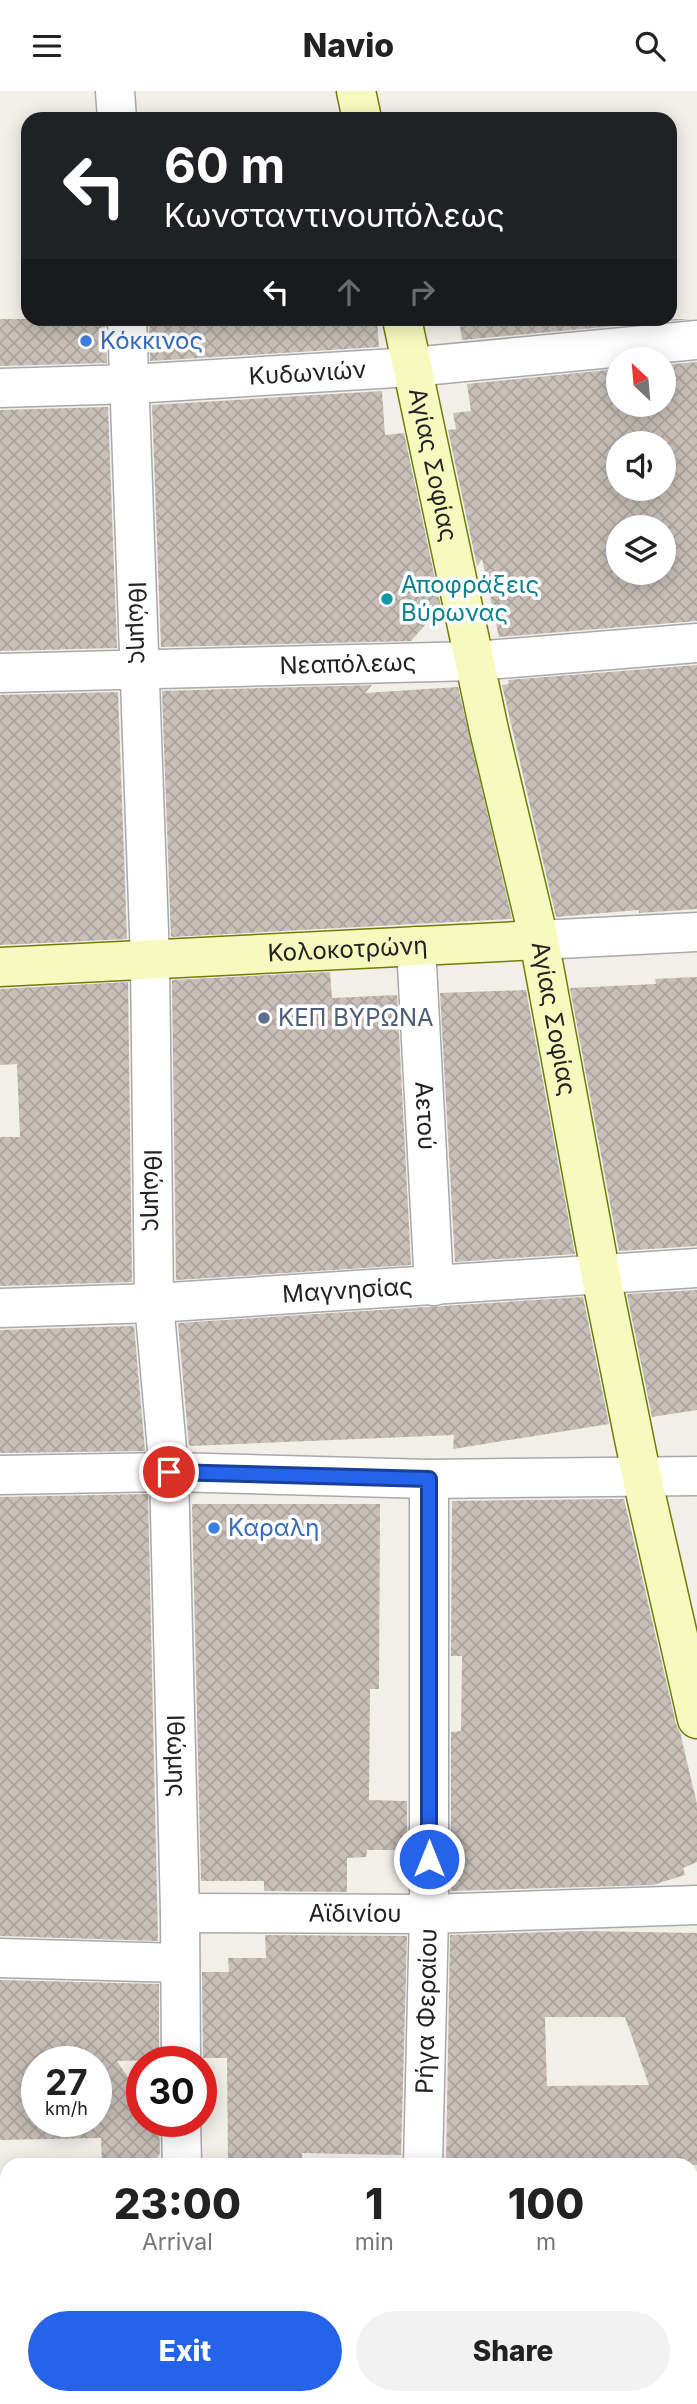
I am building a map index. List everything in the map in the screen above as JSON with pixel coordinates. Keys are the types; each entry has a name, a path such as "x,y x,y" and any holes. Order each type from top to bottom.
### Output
{"street":[{"path":"115,91 116,112"},
{"path":"356,91 360,112"},
{"name":"Ιθώμης","path":"127,326 150,960 153,1303 169,1472 181,2046"},
{"name":"Αγίας Σοφίας","path":"403,326 474,661 538,940 642,1478 697,1719"},
{"name":"Κυδωνιών","path":"0,388 131,384 412,367 697,340"},
{"name":"Νεαπόλεως","path":"0,673 474,661 697,643"},
{"name":"Κολοκοτρώνη","path":"0,967 697,932"},
{"name":"Αετού","path":"416,946 434,1286"},
{"name":"Μαγνησίας","path":"0,1308 153,1303 697,1268"},
{"path":"0,1475 169,1472 429,1479 697,1476"},
{"name":"Ρήγα Φεραίου","path":"423,2158 429,1914 429,1479"},
{"name":"Αϊδινίου","path":"180,1913 429,1914 697,1905"},
{"path":"0,1958 180,1963"},
{"path":"181,2137 182,2158"}],"building":[{"path":"0,319 21,319 21,326 105,326 107,363 0,366"},
{"path":"149,326 378,326 379,347 150,361"},
{"path":"460,326 615,326 462,340"},
{"path":"697,362 697,621 499,637 482,559 477,566 448,430 456,429 453,413 471,411 467,384 606,370 606,417 676,417 676,364"},
{"path":"382,391 385,435 404,433 441,607 411,641 161,647 152,405"},
{"path":"108,407 117,648 0,651 0,410"},
{"path":"697,665 697,909 639,913 639,910 556,917 502,685 509,684 508,680"},
{"path":"372,685 365,693 458,687 512,919 171,937 162,691"},
{"path":"118,692 127,939 0,945 0,695"},
{"path":"330,972 332,998 397,995 411,1265 176,1280 172,980"},
{"path":"697,977 697,1246 619,1251 570,988 656,984 655,979"},
{"path":"128,982 132,1282 0,1286 0,1137 20,1137 17,1064 0,1065 0,989"},
{"path":"526,990 575,1254 455,1262 440,993"},
{"path":"697,1290 697,1410 652,1417 627,1294"},
{"path":"583,1297 609,1424 453,1449 454,1435 189,1446 178,1323"},
{"path":"134,1326 145,1451 0,1453 0,1330"},
{"path":"148,1494 158,1941 0,1936 0,1497"},
{"path":"624,1499 697,1804 697,1862 683,1868 685,1875 653,1885 451,1891 451,1732 461,1731 462,1656 451,1656 452,1501"},
{"path":"192,1504 380,1504 379,1689 370,1689 369,1800 407,1801 407,1850 367,1850 366,1857 347,1858 347,1892 264,1891 264,1881 201,1881"},
{"path":"585,1931 697,1933 697,2158 446,2158 450,1935","holes":["545,2017 625,2017 649,2085 547,2086"]},
{"path":"265,1935 407,1936 401,2155 302,2153 302,2158 228,2158 227,2058 217,2058 217,2046 203,2046 202,1972 229,1972 228,1958 266,1958"},
{"path":"0,1980 159,1984 159,2046 126,2046 126,2061 117,2061 126,2074 126,2137 159,2137 160,2153 157,2158 102,2158 101,2138 0,2140"}],"place":[{"name":"Κόκκινος","path":"86,341"},
{"name":"Αποφράξεις Βύρωνας","path":"387,599"},
{"name":"ΚΕΠ ΒΥΡΩΝΑ","path":"264,1018"},
{"name":"Καραλη","path":"214,1528"}],"route":[{"path":"169,1472 429,1479 429,1859"}]}
